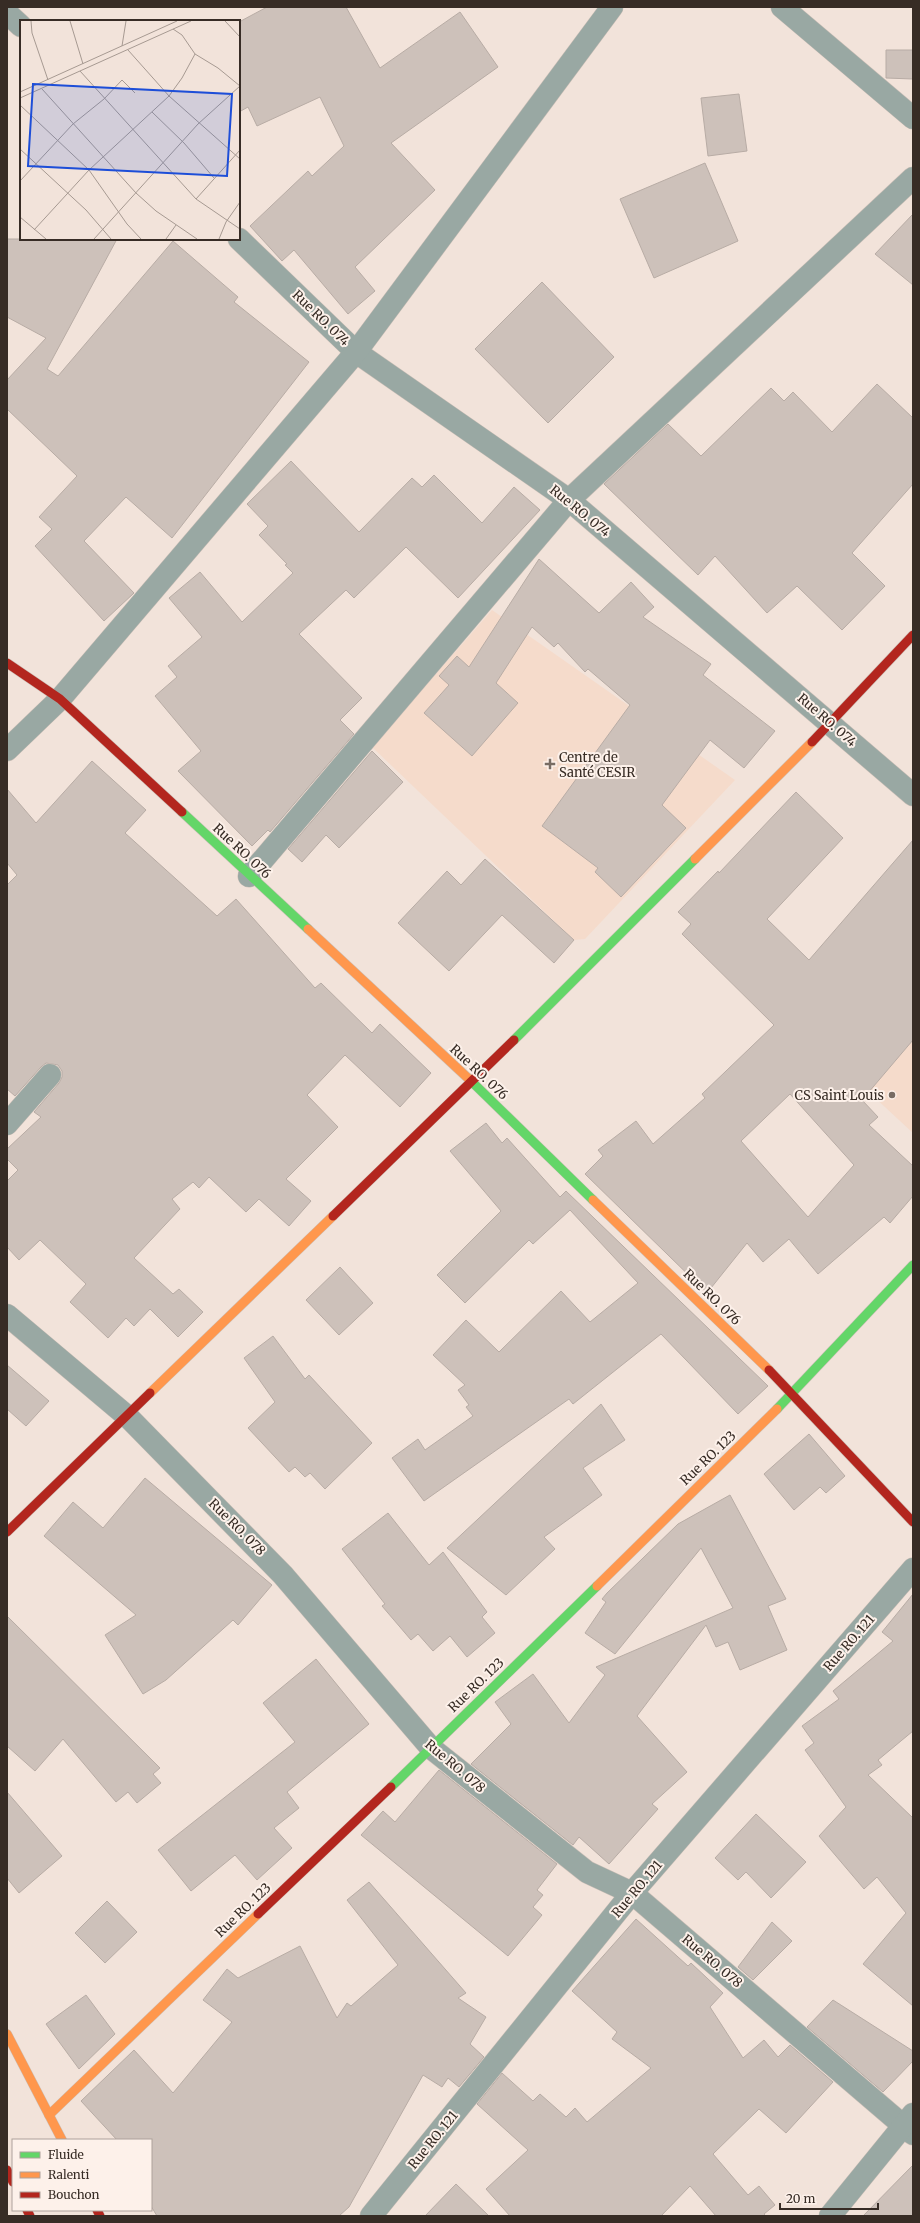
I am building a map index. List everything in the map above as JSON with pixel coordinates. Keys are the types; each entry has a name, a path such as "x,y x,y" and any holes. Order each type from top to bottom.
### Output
{"street":[{"path":"7,750 60,699 356,352 612,7"},
{"path":"782,7 913,118"},
{"path":"7,13 20,25"},
{"path":"249,876 569,500 913,178"},
{"name":"Rue RO. 074","path":"240,240 356,352 569,500 831,723 913,795"},
{"path":"7,1532 128,1417 472,1082 831,723 913,634"},
{"name":"Rue RO. 076","path":"7,663 60,699 472,1082 793,1393 913,1522"},
{"path":"7,1124 50,1075"},
{"name":"Rue RO. 123","path":"49,2115 430,1748 793,1393 913,1264"},
{"name":"Rue RO. 078","path":"7,1315 128,1417 283,1575 430,1748 587,1872 632,1893 910,2124"},
{"name":"Rue RO. 121","path":"370,2216 632,1893 913,1569"},
{"path":"7,2034 61,2139"},
{"path":"830,2216 910,2124"},
{"path":"7,2170 12,2180"}],"shaded area":[{"name":"Centre de Santé CESIR","path":"492,610 735,780 585,939 574,940 372,747"},
{"name":"CS Saint Louis","path":"913,995 913,1133 830,1056"}],"building":[{"path":"267,7 346,7 380,68 460,12 498,67 391,143 435,190 355,267 375,291 348,314 294,250 282,261 250,226 308,171 312,176 344,146 320,97 257,126 248,107 240,111 240,21"},
{"path":"886,50 913,50 913,79 886,78"},
{"path":"739,94 747,151 708,156 701,98"},
{"path":"705,163 738,241 654,278 620,199"},
{"path":"913,214 913,285 875,254"},
{"path":"7,239 116,240 47,369 58,376 173,241 238,297 234,302 309,362 172,538 126,497 84,541 134,593 104,621 35,546 52,529 39,517 77,476 7,409 7,380 46,338 7,317"},
{"path":"542,282 614,357 548,423 475,349"},
{"path":"877,384 913,418 913,484 852,553 885,586 842,630 797,586 767,613 715,556 698,575 604,484 668,424 701,456 771,388 784,401 793,392 832,432"},
{"path":"291,461 359,532 412,478 422,487 434,475 482,523 514,487 540,510 458,598 406,547 354,598 346,590 299,634 362,698 340,720 354,734 270,832 268,830 252,846 178,771 201,751 155,696 177,677 168,666 202,637 169,598 200,572 242,622 293,573 285,565 287,564 259,535 268,526 247,504"},
{"path":"539,559 599,613 631,582 654,607 643,617 711,664 703,675 775,731 744,768 710,740 662,805 686,828 621,897 595,872 598,868 542,826 630,705 588,669 585,672 558,643 554,647 532,627 496,683 518,703 472,756 424,713 449,685 439,676 457,656 469,667"},
{"path":"372,751 403,782 339,848 326,835 302,862 288,849"},
{"path":"92,761 146,810 125,833 217,916 236,899 315,988 321,983 372,1033 380,1024 431,1073 400,1107 345,1055 307,1095 338,1127 286,1179 311,1201 289,1226 259,1199 246,1212 209,1177 199,1188 193,1182 172,1199 180,1209 134,1258 173,1294 179,1289 203,1312 178,1337 150,1309 134,1326 126,1318 108,1338 70,1302 86,1284 40,1240 19,1260 7,1247 7,1181 18,1170 7,1159 7,1149 41,1117 34,1112 59,1083 62,1077 62,1071 58,1065 46,1063 15,1096 7,1089 7,885 17,875 7,863 7,789 36,823"},
{"path":"796,792 843,838 767,919 809,960 913,840 913,1040 862,1100 878,1117 869,1125 913,1166 913,1196 890,1223 884,1217 818,1274 789,1239 763,1262 747,1243 707,1293 585,1174 603,1156 598,1150 636,1121 653,1144 705,1098 702,1094 774,1025 682,934 691,924 678,912 718,871 719,873","holes":["790,1094 854,1165 808,1217 741,1141"]},
{"path":"485,859 574,940 554,963 502,915 449,971 398,923 447,871 461,885"},
{"path":"486,1123 502,1143 507,1138 560,1197 566,1191 768,1386 738,1414 661,1334 573,1404 569,1399 424,1501 392,1458 418,1439 425,1450 473,1416 466,1407 469,1405 458,1390 465,1385 433,1355 466,1320 499,1352 561,1291 590,1322 638,1283 570,1210 533,1244 529,1240 465,1303 437,1275 501,1211 450,1151"},
{"path":"340,1267 373,1303 339,1335 306,1300"},
{"path":"273,1336 305,1379 309,1375 372,1443 325,1489 310,1473 305,1477 295,1467 289,1472 248,1428 275,1402 244,1358"},
{"path":"7,1365 49,1401 26,1426 7,1409"},
{"path":"601,1404 625,1440 583,1468 602,1495 544,1537 555,1549 506,1595 447,1548"},
{"path":"809,1434 845,1476 826,1493 820,1487 794,1510 764,1474"},
{"path":"145,1478 272,1585 238,1625 233,1620 166,1680 143,1694 105,1635 136,1615 44,1536 73,1502 103,1528"},
{"path":"730,1495 786,1599 768,1606 787,1650 740,1670 728,1642 716,1647 706,1625 637,1716 687,1772 652,1804 658,1809 609,1864 579,1837 573,1845 471,1764 511,1724 495,1702 533,1674 569,1723 605,1675 596,1667 733,1608 701,1548 615,1654 585,1633 606,1602 602,1599 607,1593 678,1524"},
{"path":"388,1513 429,1565 443,1552 487,1612 482,1617 495,1633 467,1657 450,1636 433,1651 418,1634 411,1640 382,1606 385,1604 342,1549"},
{"path":"913,1594 913,1731 878,1760 882,1765 868,1775 913,1818 913,2006 863,1964 906,1913 877,1877 864,1889 819,1836 846,1807 805,1750 814,1743 802,1726 839,1699 833,1691 893,1641 882,1632"},
{"path":"7,1616 160,1768 153,1774 161,1783 137,1803 128,1792 116,1802 63,1739 35,1771 7,1746"},
{"path":"316,1659 369,1724 287,1792 299,1808 274,1828 292,1848 257,1880 235,1855 191,1891 158,1850 295,1742 263,1703"},
{"path":"439,1770 557,1864 537,1890 543,1895 533,1907 542,1915 508,1956 361,1835 383,1811 395,1822"},
{"path":"7,1792 62,1856 19,1893 7,1878"},
{"path":"756,1814 806,1862 771,1898 746,1872 738,1880 715,1858"},
{"path":"369,1882 466,1993 458,1998 486,2017 470,2044 484,2057 459,2087 448,2078 442,2087 423,2075 349,2207 339,2216 157,2216 152,2208 152,2139 116,2139 81,2101 134,2050 173,2093 232,2022 203,2000 227,1969 238,1978 300,1946 337,2018 347,2003 351,2006 398,1965 347,1900"},
{"path":"107,1901 137,1932 105,1963 75,1933"},
{"path":"636,1919 688,1966 691,1963 723,1993 710,2007 743,2058 764,2040 778,2057 790,2045 833,2082 786,2133 759,2109 713,2154 748,2195 759,2186 775,2205 764,2214 766,2216 716,2216 690,2186 661,2216 510,2216 486,2189 528,2150 477,2104 502,2073 533,2101 540,2094 566,2117 575,2108 587,2122 651,2068 612,2039 617,2032 572,1991"},
{"path":"772,1922 792,1941 753,1980 738,1967"},
{"path":"86,1995 115,2034 79,2069 46,2024"},
{"path":"833,2000 913,2051 913,2061 883,2092 807,2027"},
{"path":"913,2165 913,2216 863,2216"},
{"path":"456,2184 489,2216 425,2216"}],"traffic: fast":[{"path":"182,812 308,929"},
{"path":"514,1040 695,859"},
{"path":"471,1081 593,1200"},
{"path":"777,1409 913,1265"},
{"path":"391,1787 597,1586"}],"traffic: slow":[{"path":"695,859 812,742"},
{"path":"308,929 471,1081"},
{"path":"593,1200 769,1370"},
{"path":"150,1393 333,1216"},
{"path":"597,1586 777,1409"},
{"path":"49,2115 258,1914"},
{"path":"7,2034 61,2139"}],"traffic: jam":[{"path":"812,742 913,635"},
{"path":"7,663 60,699 182,812"},
{"path":"333,1216 514,1040"},
{"path":"769,1370 913,1522"},
{"path":"7,1532 150,1393"},
{"path":"258,1914 391,1787"},
{"path":"7,2170 12,2180"},
{"path":"28,2211 30,2216"},
{"path":"98,2211 100,2216"}],"place":[{"name":"Centre de Santé CESIR","path":"550,764"},
{"name":"CS Saint Louis","path":"892,1095"}]}
